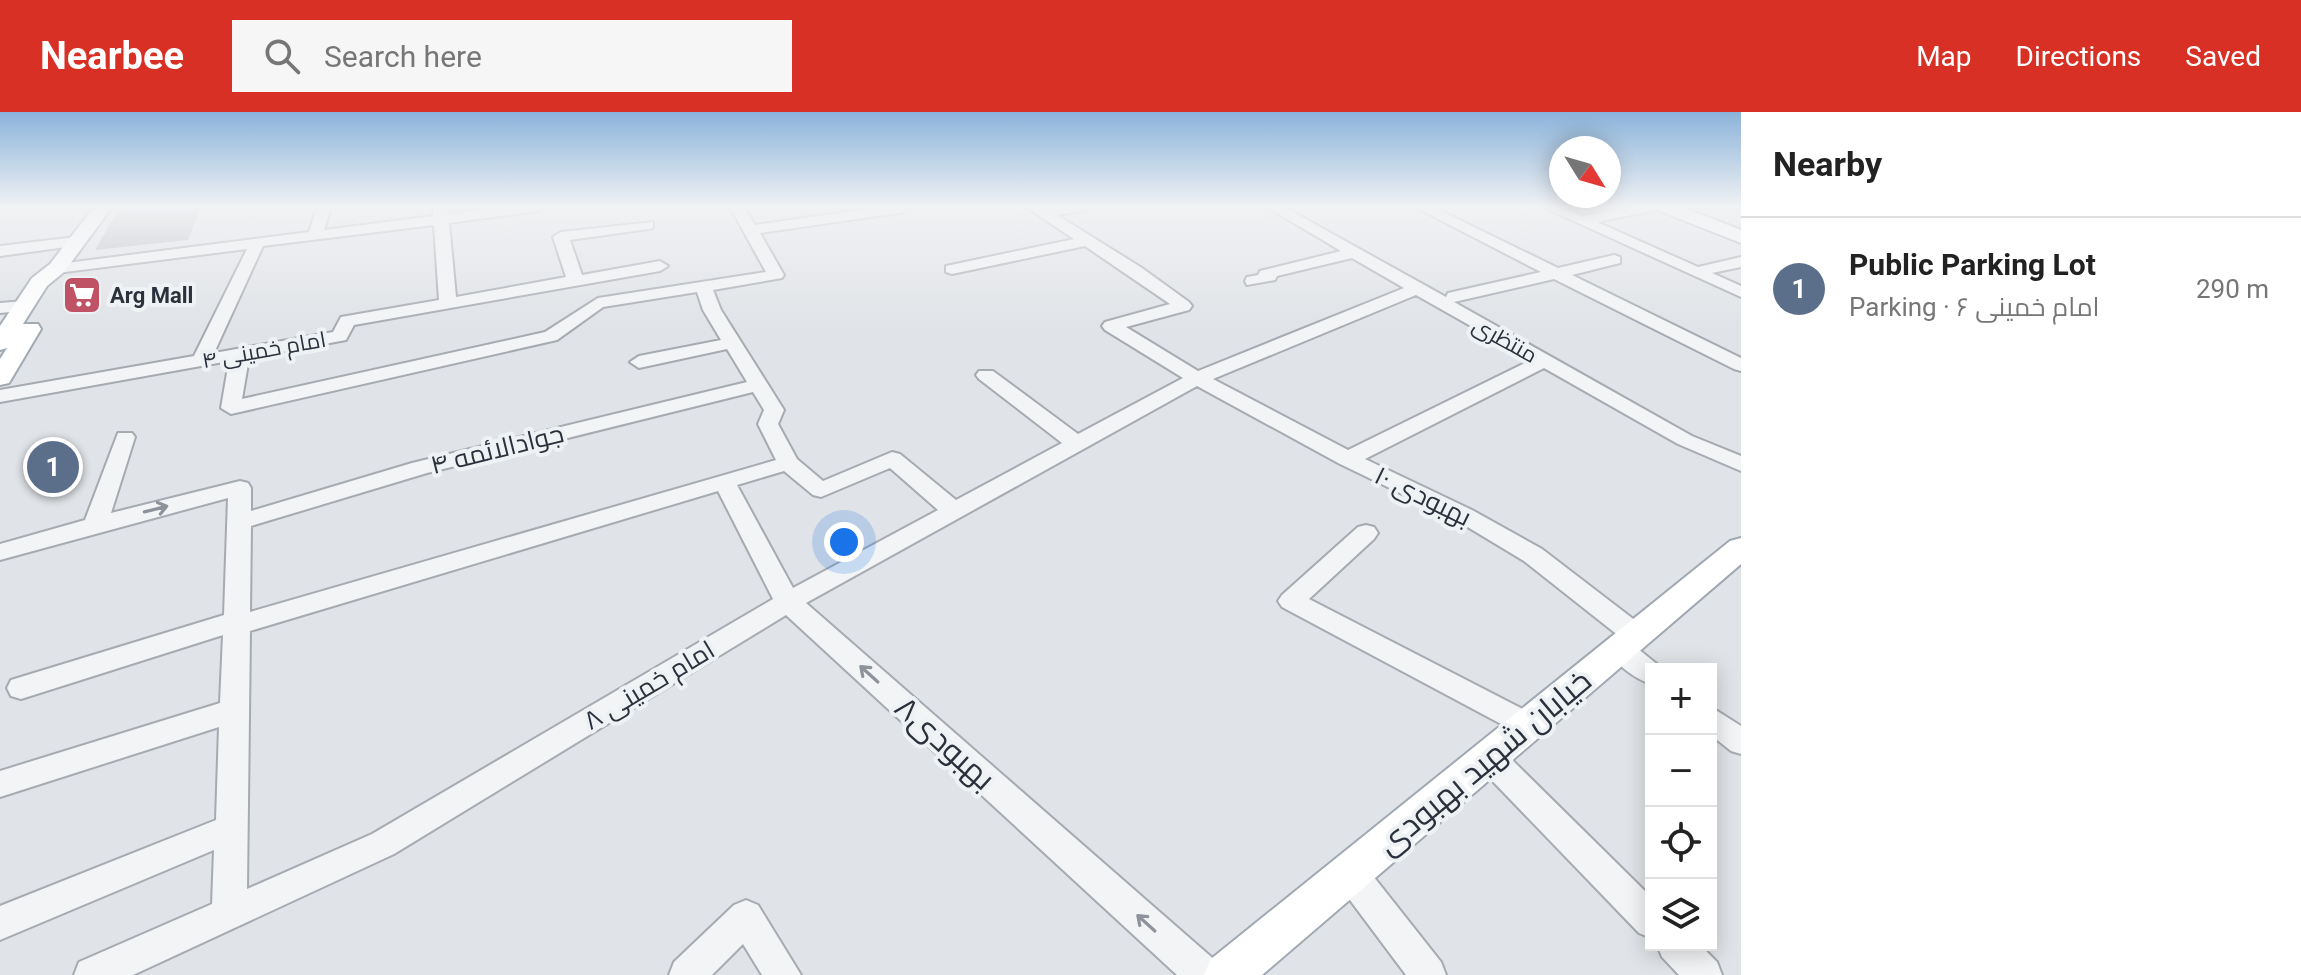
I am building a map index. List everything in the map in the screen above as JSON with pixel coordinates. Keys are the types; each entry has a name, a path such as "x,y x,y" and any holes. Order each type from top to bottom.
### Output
{"main road":[{"path":"0,343 39,282 57,268 72,247"},
{"path":"0,378 62,279 57,268"},
{"name":"خیابان شهید بهبودی","path":"1227,975 1628,642 1738,555"}],"street":[{"path":"0,251 31,247"},
{"path":"57,268 223,247"},
{"path":"201,361 255,247"},
{"path":"444,247 448,303"},
{"path":"564,247 575,279"},
{"path":"240,354 231,408 551,336 598,303 776,275 760,247"},
{"path":"952,269 1057,247"},
{"name":"بهبودی ۱۰","path":"1097,247 1183,306 1111,326 1197,378 1348,459 1464,515 1533,555 1628,642 1645,665"},
{"name":"منتظری","path":"1343,247 1544,361 1741,450"},
{"name":"منتظری","path":"1367,247 1454,297 1685,440 1741,464"},
{"path":"1503,247 1741,365"},
{"path":"1641,247 1741,292"},
{"path":"1253,281 1269,277 1266,274 1353,253"},
{"path":"1454,297 1614,260"},
{"path":"1696,272 1741,262"},
{"name":"امام خمینی ۴","path":"0,396 340,336 347,321 660,266"},
{"path":"704,288 712,310 774,410 768,424 788,463 821,490 892,459 954,511"},
{"name":"امام خمینی ۸","path":"106,972 383,844 788,602 1197,378 1415,289"},
{"path":"0,308 24,306"},
{"path":"639,362 732,343"},
{"path":"1348,459 1544,361"},
{"path":"986,375 1077,444"},
{"name":"جوادالائمه ۴","path":"239,522 420,468 758,385"},
{"path":"95,525 125,437"},
{"path":"21,688 788,463"},
{"name":"بهبودی۸","path":"724,482 788,602 1204,975"},
{"path":"0,552 240,488 229,914"},
{"path":"1366,533 1291,601 1528,725"},
{"path":"0,784 235,710"},
{"path":"1717,724 1741,742"},
{"path":"1489,757 1645,915"},
{"path":"0,923 231,828"},
{"path":"1350,873 1428,975"},
{"path":"687,975 746,917 783,975"},
{"path":"1681,951 1704,975"}],"place":[{"name":"Arg Mall","path":"82,295"},
{"name":"Public Parking Lot","path":"53,467"}]}
